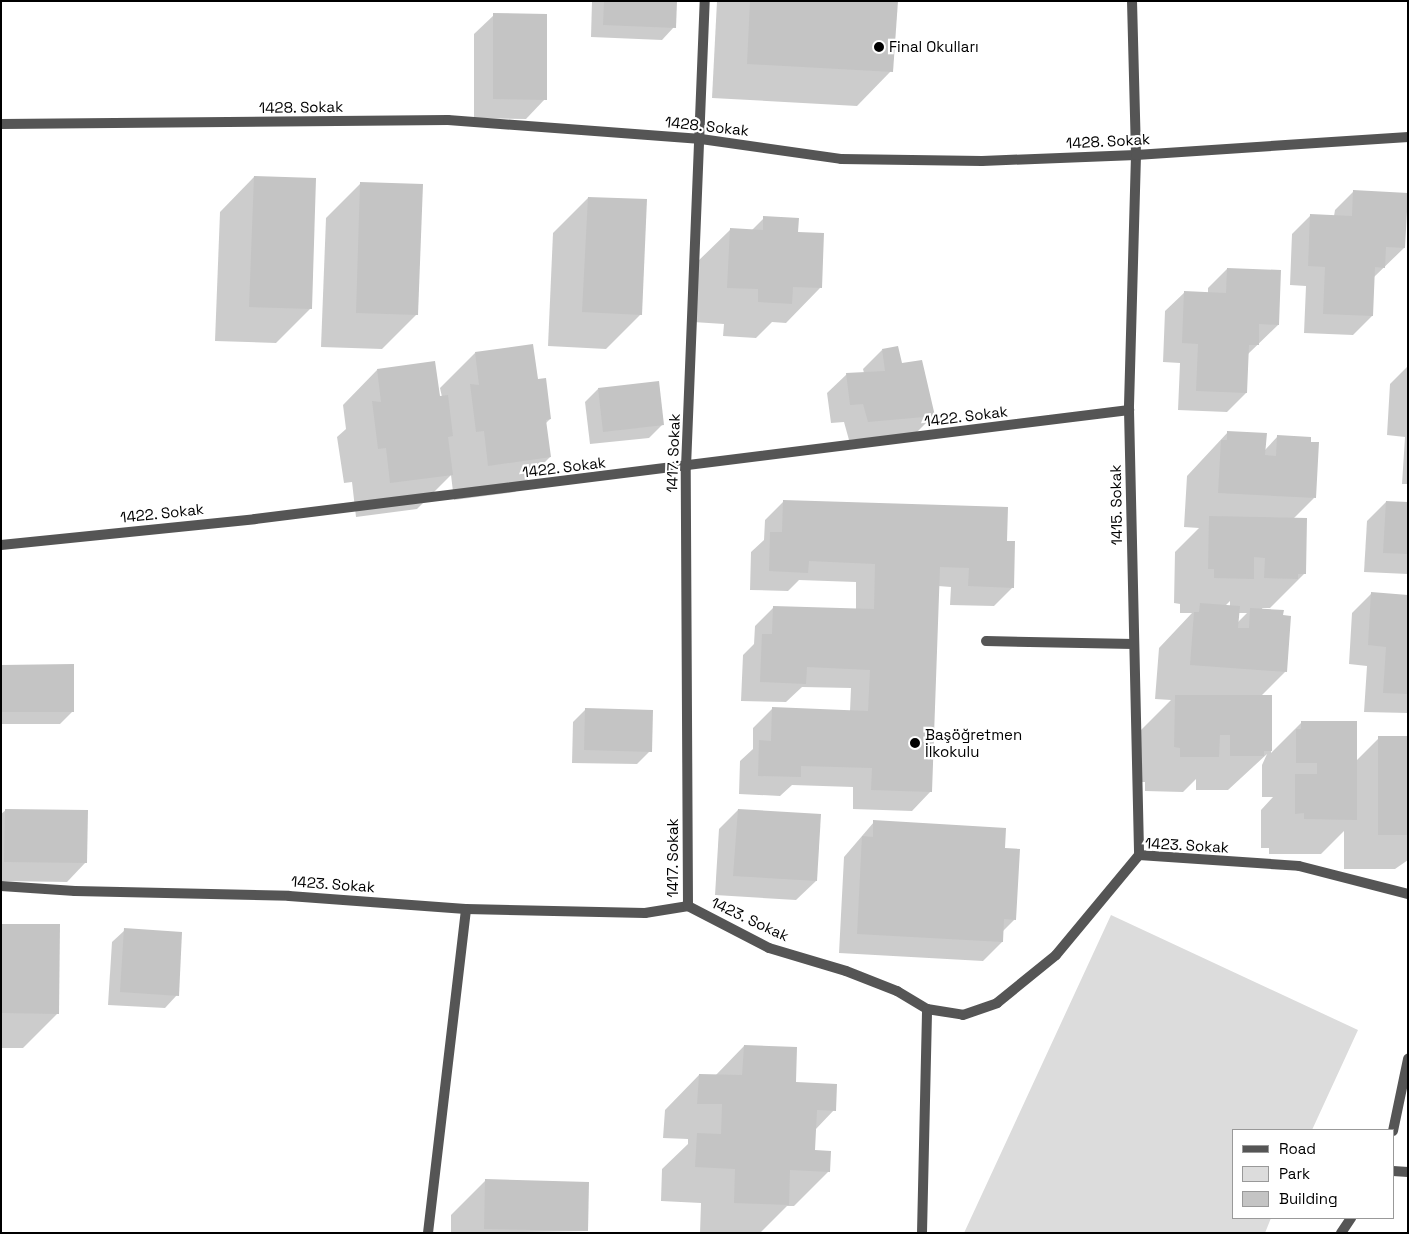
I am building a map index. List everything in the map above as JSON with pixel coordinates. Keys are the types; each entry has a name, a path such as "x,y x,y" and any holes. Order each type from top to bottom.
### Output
{"street":[{"name":"1417. Sokak","path":"688,906 686,467 701,139 705,1"},
{"name":"1415. Sokak","path":"1132,1 1136,155 1129,410 1139,855"},
{"name":"1428. Sokak","path":"1,124 448,120 701,139 841,158 982,161 1136,155 1408,137"},
{"name":"1422. Sokak","path":"1,545 256,519 686,467 1129,410"},
{"path":"986,641 1134,644"},
{"name":"1423. Sokak","path":"1,886 75,891 289,896 466,909 645,913 688,906 769,948 846,971 897,991 927,1009 963,1015 997,1003 1056,955 1139,855 1299,866 1408,894"},
{"path":"428,1233 466,909"},
{"path":"922,1233 927,1009"},
{"path":"1393,1129 1408,1059"},
{"path":"1394,1171 1408,1172"},
{"path":"1341,1233 1350,1219"}],"green space":[{"path":"1111,915 1358,1030 1312,1129 1232,1129 1232,1219 1271,1219 1265,1233 964,1233"}],"building":[{"path":"604,1 677,1 676,28 603,25"},
{"path":"750,1 898,1 893,72 747,64"},
{"path":"493,13 547,14 547,100 493,99"},
{"path":"254,176 316,178 312,309 249,307"},
{"path":"360,182 423,184 418,315 356,313"},
{"path":"1353,190 1408,193 1405,248 1386,247 1385,268 1375,267 1373,316 1323,314 1325,267 1308,266 1310,214 1352,216"},
{"path":"588,197 647,199 642,315 582,312"},
{"path":"763,216 799,218 798,232 824,233 822,288 793,287 792,304 758,302 758,289 727,288 730,228 763,230"},
{"path":"1227,268 1281,270 1279,325 1259,324 1259,345 1249,345 1247,393 1196,391 1198,344 1182,343 1184,291 1226,293"},
{"path":"533,344 538,379 546,378 551,419 546,420 551,457 488,466 484,431 476,432 470,384 479,385 475,352"},
{"path":"898,346 902,363 922,360 935,416 868,422 863,404 850,405 846,373 885,371 882,349"},
{"path":"435,361 440,396 448,395 453,436 448,437 453,475 390,483 386,448 378,449 372,401 381,402 377,369"},
{"path":"659,381 664,425 603,432 598,388"},
{"path":"1227,431 1267,433 1265,455 1276,456 1277,435 1311,437 1311,442 1319,442 1316,498 1218,493 1221,440 1227,440"},
{"path":"783,500 1008,507 1007,541 1015,541 1014,588 968,586 969,568 940,567 932,792 871,790 872,768 801,766 801,777 758,776 759,740 771,741 772,707 868,711 870,670 807,667 806,684 760,682 762,634 772,634 773,606 874,609 875,564 809,561 808,573 769,571 770,532 782,532"},
{"path":"1386,501 1408,502 1408,554 1383,553"},
{"path":"1209,516 1307,518 1306,574 1298,574 1298,579 1264,578 1265,558 1254,557 1254,579 1214,578 1214,569 1208,569"},
{"path":"1371,592 1408,595 1408,694 1383,693 1386,647 1368,645"},
{"path":"1200,603 1240,606 1238,628 1249,628 1250,608 1284,610 1283,615 1291,616 1287,672 1190,665 1194,612 1199,612"},
{"path":"74,664 74,712 1,712 1,665"},
{"path":"1175,695 1272,695 1272,751 1264,751 1264,756 1230,756 1230,735 1220,735 1219,757 1180,757 1180,748 1174,747"},
{"path":"585,708 653,710 652,752 584,750"},
{"path":"1301,721 1357,721 1357,820 1304,819 1304,813 1295,814 1295,774 1317,774 1317,763 1296,763 1296,729 1301,729"},
{"path":"1378,736 1408,736 1408,835 1378,835"},
{"path":"5,809 88,810 87,863 4,862"},
{"path":"738,809 821,814 817,881 733,876"},
{"path":"873,820 1006,828 1005,848 1020,849 1016,920 1004,919 1003,942 857,934 862,836 873,837"},
{"path":"1,924 60,924 59,1014 1,1013"},
{"path":"124,928 182,932 179,996 120,992"},
{"path":"744,1045 797,1047 796,1082 837,1084 836,1111 817,1110 815,1150 831,1151 830,1172 790,1170 789,1205 734,1203 735,1169 695,1167 697,1133 721,1134 722,1104 697,1104 699,1074 742,1075"},
{"path":"485,1179 589,1182 588,1231 484,1229"}],"place":[{"name":"Final Okulları","path":"879,47"},
{"name":"Başöğretmen İlkokulu","path":"915,743"}]}
